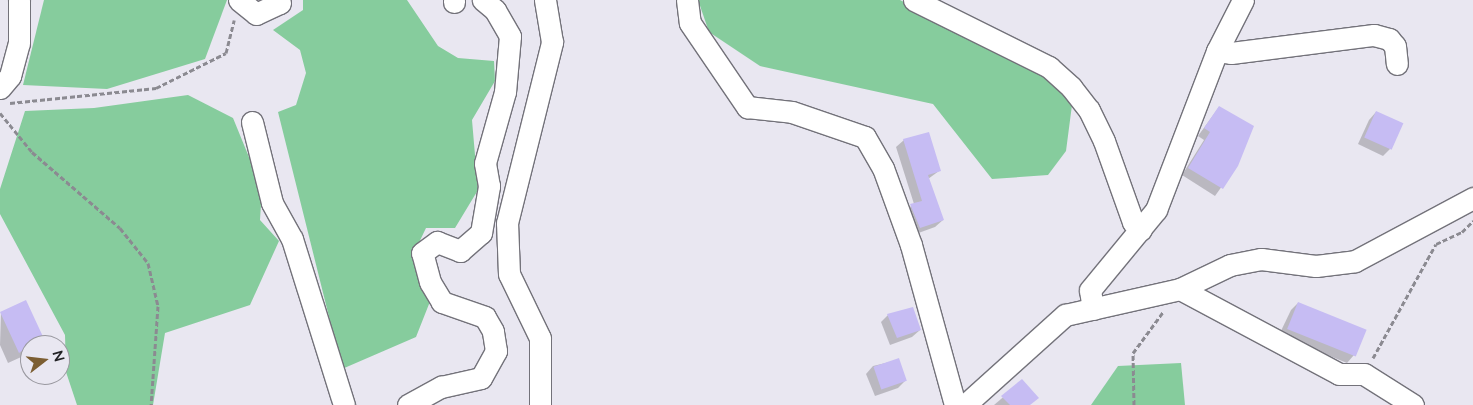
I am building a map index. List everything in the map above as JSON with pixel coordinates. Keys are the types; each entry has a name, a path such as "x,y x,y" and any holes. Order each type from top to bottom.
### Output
{"street":[{"path":"0,88 10,76 19,43 19,0"},
{"path":"236,9 256,14 280,3 279,0"},
{"path":"408,405 441,387 480,378 496,351 493,331 485,317 442,302 430,282 422,253 437,242 460,251 480,232 489,186 485,163 505,92 510,36 495,10 483,0"},
{"path":"540,405 540,338 508,274 507,223 552,42 545,0"},
{"path":"687,0 690,23 748,106 792,112 865,137 883,168 911,245 955,405"},
{"path":"914,0 1048,67 1071,87 1093,118 1133,222 1141,230"},
{"path":"1093,309 1090,290 1156,210 1217,51 1243,0"},
{"path":"1217,51 1231,53 1374,35 1390,39 1395,46 1397,64"},
{"path":"252,122 272,203 292,239 344,405"},
{"path":"965,405 1065,315 1180,289 1230,265 1261,259 1316,266 1355,262 1473,198"},
{"path":"1180,289 1339,374 1364,374 1414,405"}],"path":[{"path":"0,101 17,104 156,88 226,53 236,9"},
{"path":"0,113 32,152 120,228 148,263 158,306 151,405"},
{"path":"1364,374 1436,244 1462,232 1473,221"},
{"path":"1134,405 1133,353 1180,289"}],"green space":[{"path":"44,0 227,0 205,59 107,89 23,85"},
{"path":"303,0 407,0 438,46 458,58 494,61 495,81 472,120 478,190 455,228 426,228 413,255 431,299 416,337 342,369 278,112 296,105 306,73 300,50 273,30 303,10"},
{"path":"698,0 900,0 1018,60 1050,81 1072,105 1066,151 1048,175 992,179 933,104 760,66 709,32"},
{"path":"188,95 233,118 262,189 260,220 279,241 250,305 165,333 153,405 77,405 70,384 70,335 65,335 0,214 0,189 25,111 94,108"},
{"path":"1181,363 1185,405 1091,405 1118,366"}],"building":[{"path":"1219,106 1254,126 1238,166 1223,189 1188,168 1210,132 1204,128"},
{"path":"1376,111 1403,123 1392,150 1364,137"},
{"path":"929,132 941,171 928,175 944,220 920,228 910,204 922,201 903,139"},
{"path":"26,300 42,335 20,335 19,353 0,312"},
{"path":"1298,302 1367,330 1356,357 1287,329"},
{"path":"913,307 921,330 897,338 887,314"},
{"path":"899,358 907,381 881,389 873,367"},
{"path":"1022,379 1039,398 1030,405 1010,405 1001,396"}]}
